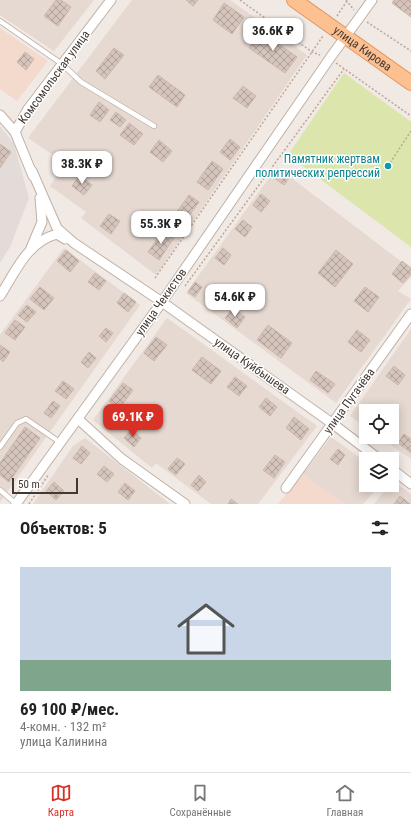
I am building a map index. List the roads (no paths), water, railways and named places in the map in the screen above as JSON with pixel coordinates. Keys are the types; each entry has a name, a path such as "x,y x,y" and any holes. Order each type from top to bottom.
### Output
{"main road":[{"name":"улица Кирова","path":"294,0 411,83"}],"street":[{"name":"Комсомольская улица","path":"31,248 42,222 42,204 32,170 15,132 28,109 111,0"},
{"name":"улица Чекистов","path":"16,504 162,302 372,0"},
{"path":"0,115 15,132"},
{"name":"улица Куйбышева","path":"32,170 57,228 74,243 162,302 370,452"},
{"path":"0,296 31,248 44,238 57,234 74,243"},
{"name":"улица Пугачёва","path":"286,488 411,314"},
{"path":"78,419 122,459 186,504"},
{"path":"399,475 411,484"}],"lane":[{"path":"0,21 62,64 81,82 154,126"},
{"path":"0,447 17,423 26,420 60,443"},
{"path":"0,490 16,504"}],"place":[{"name":"Памятник жертвам политических репрессий","path":"388,166"}]}
